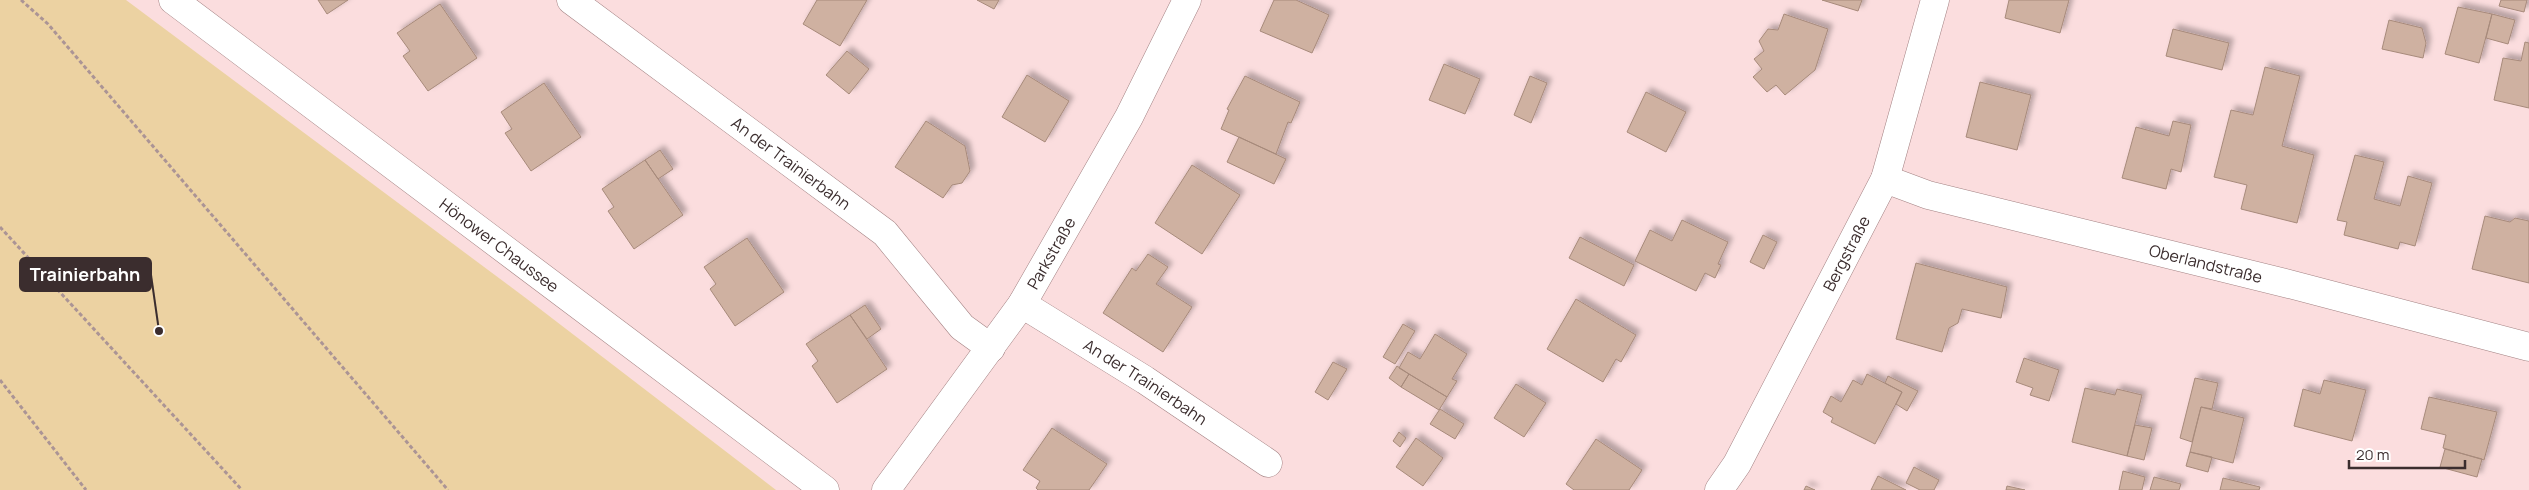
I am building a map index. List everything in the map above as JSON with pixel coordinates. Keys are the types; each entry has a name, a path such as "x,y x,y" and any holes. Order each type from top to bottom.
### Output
{"street":[{"name":"Hönower Chaussee","path":"173,0 825,490"},
{"name":"An der Trainierbahn","path":"571,0 884,233 962,327 991,348"},
{"name":"Parkstraße","path":"886,490 1022,304 1129,117 1187,0"},
{"name":"Bergstraße","path":"1719,490 1737,464 1885,179 1934,0"},
{"name":"Oberlandstraße","path":"1885,179 1928,195 2293,285 2529,347"},
{"name":"An der Trainierbahn","path":"1022,304 1145,380 1268,463"}],"path":[{"path":"21,0 48,24 448,490"},
{"path":"0,228 242,490"},
{"path":"0,380 86,490"}],"shaded area":[{"path":"0,0 126,0 527,299 776,490 0,490"}],"building":[{"path":"318,0 348,0 327,14"},
{"path":"817,0 867,0 840,46 803,24"},
{"path":"977,0 999,0 994,9"},
{"path":"1274,0 1296,0 1329,15 1312,53 1260,31"},
{"path":"1822,0 1862,0 1858,11"},
{"path":"2009,0 2069,0 2060,33 2005,18"},
{"path":"2501,0 2527,0 2524,12 2499,6"},
{"path":"440,4 477,58 428,91 403,56 410,51 397,33"},
{"path":"2458,7 2492,14 2479,63 2445,54"},
{"path":"1784,14 1828,29 1815,70 1785,95 1776,85 1767,92 1753,77 1762,69 1754,59 1764,51 1759,41 1768,29 1778,30"},
{"path":"2492,14 2515,20 2508,44 2486,38"},
{"path":"2389,20 2422,28 2426,43 2423,58 2382,49"},
{"path":"2173,29 2229,43 2222,70 2166,56"},
{"path":"2525,42 2529,43 2529,108 2494,100 2503,58 2521,61"},
{"path":"847,51 869,69 849,94 826,75"},
{"path":"1444,64 1480,79 1465,114 1429,100"},
{"path":"2265,67 2300,76 2282,146 2314,155 2297,223 2241,209 2247,185 2214,177 2231,110 2253,115"},
{"path":"1027,75 1069,101 1045,142 1002,117"},
{"path":"1245,76 1300,102 1291,123 1288,122 1276,154 1221,129 1229,110 1227,109"},
{"path":"1530,76 1547,83 1531,123 1514,115"},
{"path":"1980,82 2031,95 2017,150 1966,137"},
{"path":"544,83 581,137 531,171 505,133 512,129 501,112"},
{"path":"1646,92 1686,112 1666,152 1627,132"},
{"path":"926,121 965,146 970,171 962,183 952,185 943,198 895,167"},
{"path":"2173,121 2191,125 2181,172 2171,169 2166,189 2122,178 2136,127 2169,136"},
{"path":"1239,137 1286,159 1274,184 1227,162"},
{"path":"660,150 673,169 658,179 645,160"},
{"path":"2355,155 2384,162 2374,199 2400,206 2408,176 2432,183 2415,246 2400,242 2398,249 2344,235 2347,222 2337,220"},
{"path":"645,160 683,215 634,249 608,211 614,207 602,189"},
{"path":"1192,165 1240,195 1202,254 1155,223"},
{"path":"2485,216 2510,222 2515,218 2529,221 2529,283 2472,269"},
{"path":"1682,220 1728,242 1718,264 1721,265 1715,278 1705,273 1696,291 1635,261 1650,230 1672,241"},
{"path":"1763,235 1777,242 1764,269 1750,262"},
{"path":"1580,237 1634,265 1624,286 1569,258"},
{"path":"747,238 784,292 735,326 710,289 716,284 704,267"},
{"path":"1148,254 1168,267 1156,284 1192,307 1163,352 1103,313 1132,268 1136,271"},
{"path":"1916,263 2007,287 2001,318 1962,309 1958,323 1949,328 1942,352 1896,339"},
{"path":"1576,299 1636,335 1621,362 1616,359 1603,382 1547,349"},
{"path":"865,305 881,329 867,339 850,315"},
{"path":"850,315 887,369 837,403 812,366 818,361 806,344"},
{"path":"1403,324 1415,331 1395,364 1383,357"},
{"path":"1435,334 1467,354 1452,379 1457,381 1447,397 1399,368 1408,352 1420,359"},
{"path":"2024,358 2059,370 2049,401 2030,395 2033,388 2016,382"},
{"path":"1333,362 1347,369 1328,400 1315,392"},
{"path":"1397,366 1409,374 1401,387 1389,378"},
{"path":"1409,374 1447,397 1439,410 1401,387"},
{"path":"1867,374 1902,392 1875,444 1831,422 1833,418 1823,412 1831,396 1841,402 1853,380 1862,385"},
{"path":"1888,376 1918,391 1907,411 1896,404 1902,392 1885,383"},
{"path":"2195,378 2218,383 2212,409 2201,407 2192,442 2180,438"},
{"path":"2324,380 2366,390 2352,441 2294,426 2303,389 2320,394"},
{"path":"1516,384 1546,403 1524,437 1494,418"},
{"path":"2085,388 2115,395 2117,389 2142,395 2127,456 2072,442"},
{"path":"2429,397 2497,412 2484,460 2443,448 2446,435 2421,429"},
{"path":"2201,407 2244,418 2233,463 2190,452"},
{"path":"1440,409 1464,424 1455,439 1430,424"},
{"path":"2135,425 2152,428 2144,460 2127,456"},
{"path":"1052,428 1107,464 1089,490 1038,490 1036,488 1040,481 1023,470"},
{"path":"1399,432 1406,438 1400,447 1393,441"},
{"path":"1416,438 1443,458 1423,486 1396,467"},
{"path":"1596,439 1642,470 1629,490 1574,490 1566,484"},
{"path":"2445,449 2482,459 2477,477 2440,467"},
{"path":"2190,452 2212,457 2208,472 2186,466"},
{"path":"1914,467 1939,480 1934,490 1920,490 1906,483"},
{"path":"2123,471 2145,477 2142,490 2119,490"},
{"path":"1878,476 1906,490 1871,490"},
{"path":"2154,477 2181,484 2179,490 2150,490"},
{"path":"2223,478 2260,487 2259,490 2220,490"},
{"path":"1806,486 1815,490 1804,490"},
{"path":"2007,486 2025,490 2006,490"}],"place":[{"name":"Trainierbahn","path":"159,331"}]}
